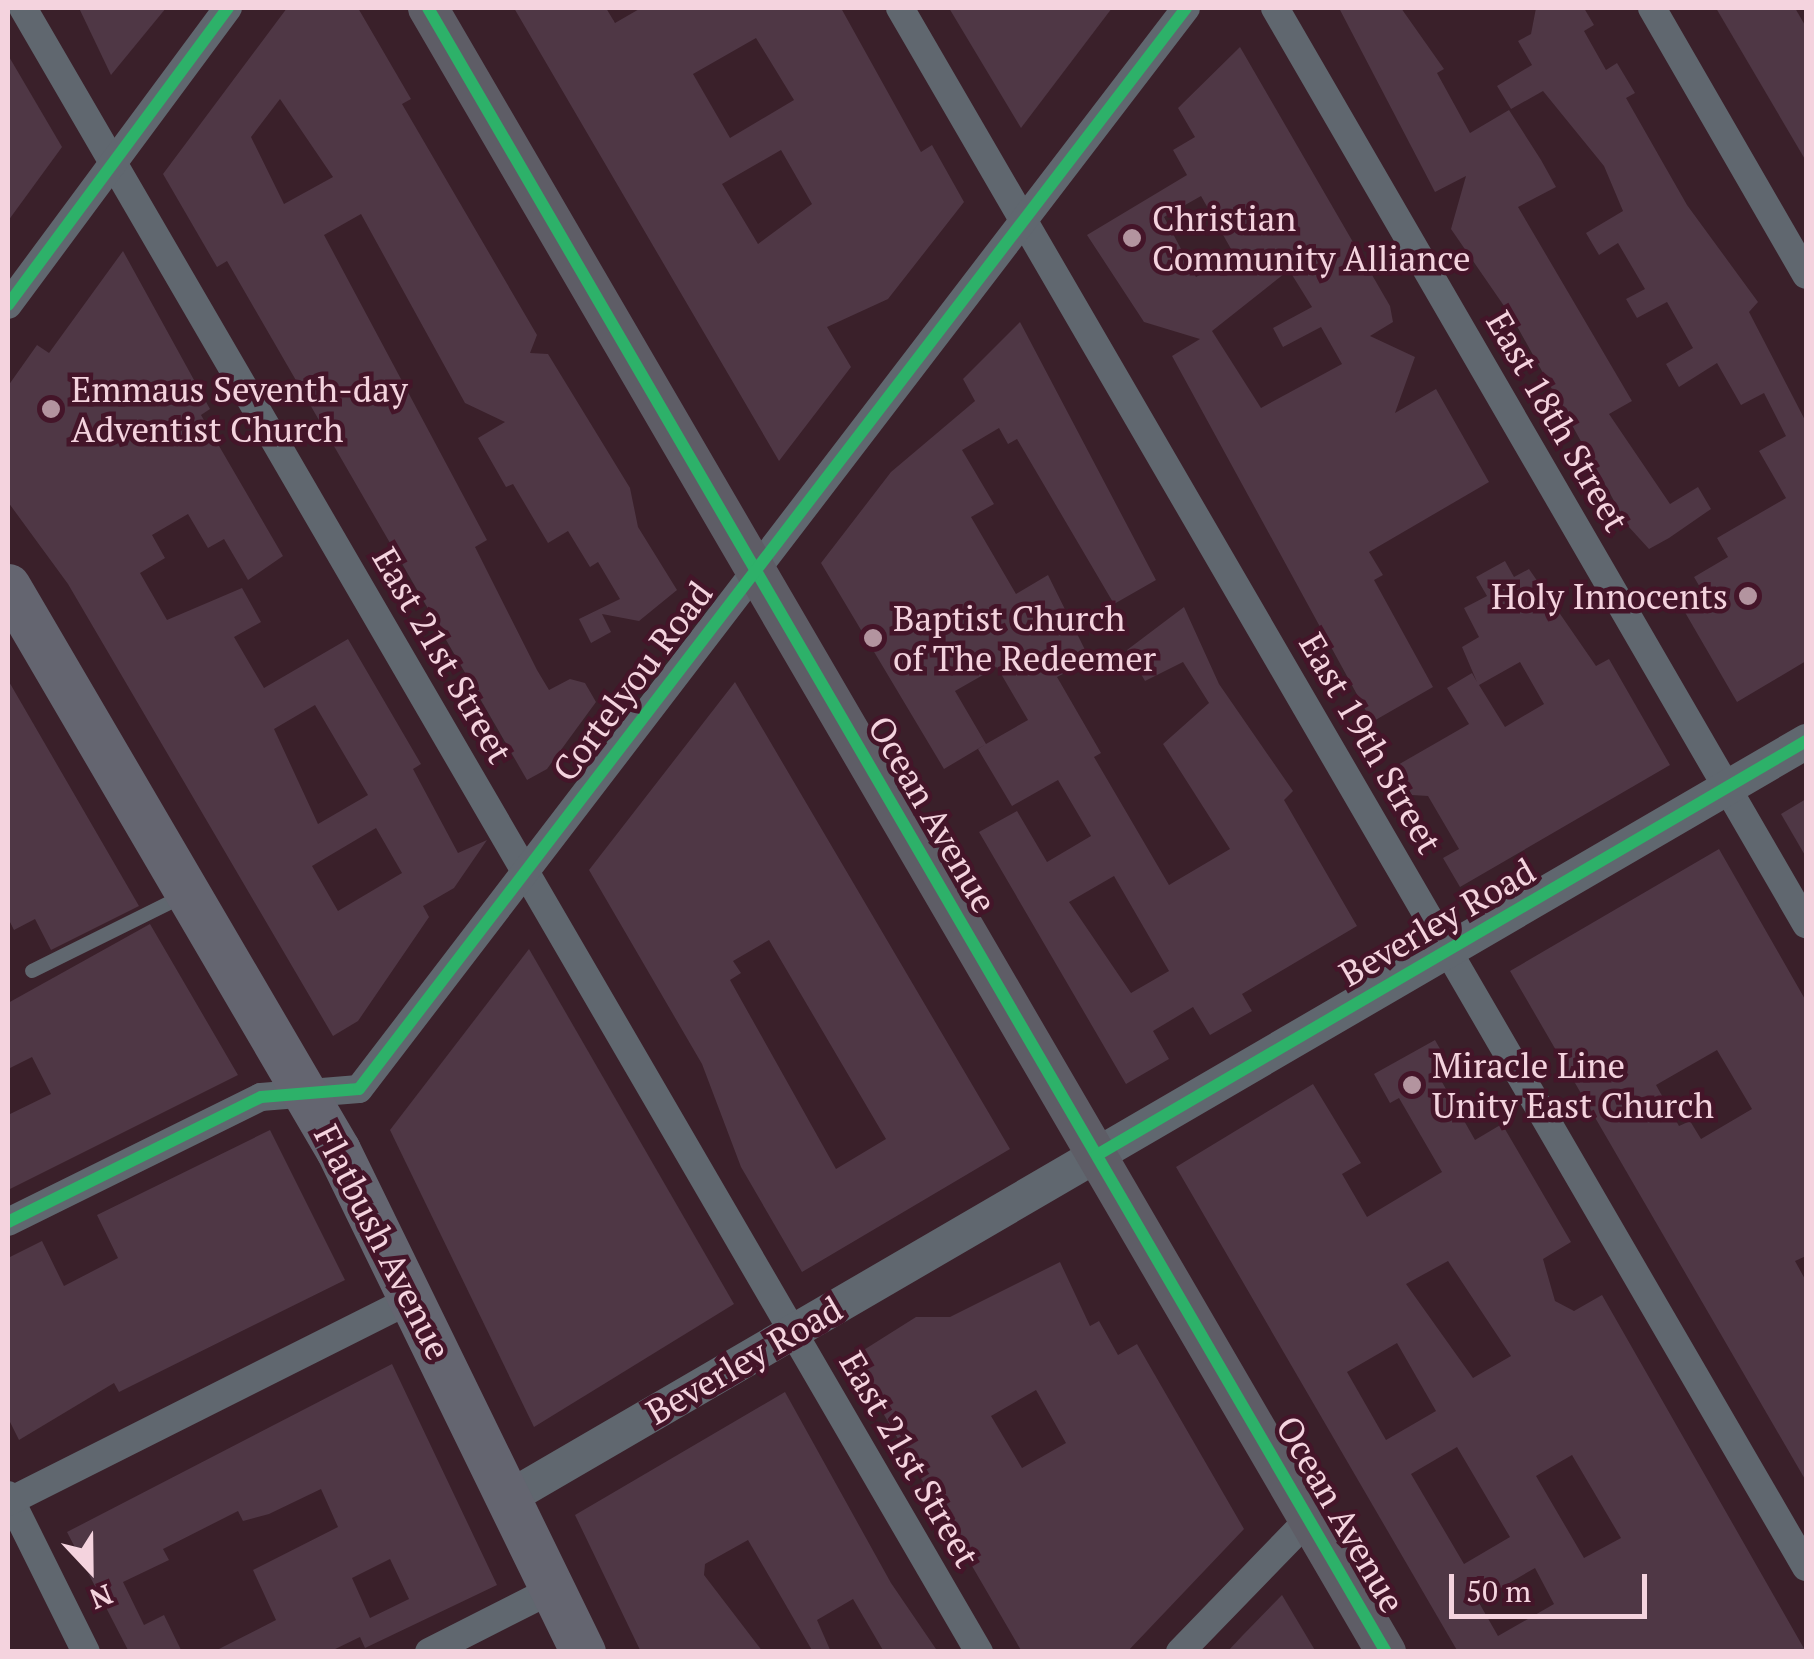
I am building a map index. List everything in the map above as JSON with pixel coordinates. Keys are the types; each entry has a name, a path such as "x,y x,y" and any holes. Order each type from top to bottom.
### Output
{"main road":[{"name":"Ocean Avenue","path":"428,8 1386,1652"},
{"name":"Flatbush Avenue","path":"8,586 306,1094 512,1496 583,1652"}],"street":[{"name":"East 21st Street","path":"23,8 979,1652"},
{"path":"8,305 228,8"},
{"name":"East 19th Street","path":"900,8 1806,1567"},
{"name":"Cortelyou Road","path":"8,1222 261,1097 359,1090 1186,8"},
{"name":"East 18th Street","path":"1275,8 1806,924"},
{"path":"1652,8 1806,275"},
{"name":"Beverley Road","path":"512,1496 1806,742"},
{"path":"86,1652 8,1499 412,1300"},
{"path":"1180,1652 1309,1519"},
{"path":"430,1652 554,1588"}],"lane":[{"path":"32,971 188,893"}],"building":[{"path":"79,8 166,8 111,75"},
{"path":"287,8 358,8 411,99 402,104 537,335 530,353 548,354 630,488 638,527 677,590 639,621 602,614 611,632 591,643 579,619 620,599 598,562 590,567 568,531 548,543 513,484 506,487 478,438 505,422 465,403 361,214 324,235 487,540 475,547 537,670 549,690 570,679 585,683 596,702 547,769 527,780 227,261 217,267 163,174","holes":["280,99 333,177 284,204 251,137"]},
{"path":"514,8 606,8 615,23 641,8 841,8 921,152 932,145 964,202 888,299 827,327 851,367 779,461","holes":["756,38 794,100 730,138 693,74","781,150 812,204 758,244 722,184"]},
{"path":"949,8 1112,8 1021,128"},
{"path":"1339,8 1401,8 1444,69 1437,73 1470,133 1509,110 1541,160 1556,187 1518,207 1632,401 1609,414 1670,504 1698,487 1711,509 1669,538 1649,549 1628,526 1513,319 1451,229 1466,176 1435,192"},
{"path":"1536,8 1584,8 1594,25 1584,31 1606,70 1617,63 1635,93 1626,98 1687,205 1758,302 1749,312 1806,422 1806,661 1737,702 1679,602 1701,589 1694,577 1728,557 1717,538 1786,498 1759,451 1786,436 1764,393 1741,405 1717,363 1679,387 1666,364 1693,348 1667,302 1637,318 1626,299 1645,289 1618,243 1599,255 1586,233 1623,211 1604,166 1543,91 1511,109 1497,86 1532,65 1518,41 1531,34"},
{"path":"1716,8 1795,8 1806,27 1806,161"},
{"path":"1240,47 1390,306 1393,322 1370,336 1415,357 1395,413 1436,389 1489,482 1369,552 1383,575 1374,580 1433,687 1372,722 1172,356 1200,339 1144,322 1087,235 1187,175 1173,150 1195,137 1178,108","holes":["1201,196 1235,256 1196,277 1164,217","1289,270 1312,307 1273,328 1283,347 1321,327 1342,364 1261,408 1212,331"]},
{"path":"8,55 62,147 8,221"},
{"path":"123,251 210,409 201,415 283,556 248,580 224,539 208,548 188,514 152,535 165,558 140,573 167,620 242,588 261,622 234,637 264,688 348,639 421,764 413,769 458,853 487,840 454,888 423,906 429,917 358,1021 333,1036 68,584 8,502 8,386 37,345 49,353","holes":["315,705 368,795 318,824 274,729","376,828 402,873 338,911 312,866"]},
{"path":"1020,322 1156,580 1114,604 1017,439 1008,444 999,428 962,450 994,504 971,517 1016,594 1048,575 1090,660 1057,677 1101,753 1094,757 1169,885 1230,849 1163,744 1209,703 1183,662 1145,681 1127,650 1184,607 1219,684 1293,791 1284,800 1357,926 1242,994 1252,1011 1210,1035 1193,1007 1153,1031 1169,1059 1126,1084 979,832 1017,811 1047,862 1091,836 1058,780 1012,806 978,749 986,744 944,769 821,563 891,472 975,401 963,379","holes":["997,667 1028,720 986,744 955,691","1114,876 1169,971 1131,993 1069,902"]},
{"path":"1505,561 1514,577 1529,569 1596,666 1609,659 1670,765 1460,887 1443,858 1459,849 1428,796 1412,795 1396,766 1469,724 1447,688 1472,673 1477,682 1462,647 1479,637 1464,608 1487,596 1476,577","holes":["1520,662 1544,704 1505,727 1479,685"]},
{"path":"8,680 139,906 51,950 35,919 14,930 8,918"},
{"path":"735,682 1010,1149 802,1272 741,1167 702,1064 589,870","holes":["769,940 886,1139 836,1169 730,980 741,973 733,961"]},
{"path":"1806,799 1806,857 1781,814"},
{"path":"1719,849 1806,1001 1806,1256 1795,1261 1806,1281 1806,1481 1510,971","holes":["1717,1050 1752,1109 1701,1139 1690,1121 1679,1126 1656,1085"]},
{"path":"150,924 238,1075 8,1190 8,1115 51,1094 32,1057 8,1069 8,1003"},
{"path":"529,949 734,1304 534,1427 390,1130"},
{"path":"1435,1040 1451,1068 1438,1075 1475,1140 1502,1124 1571,1242 1543,1259 1555,1301 1574,1311 1602,1295 1806,1652 1458,1652 1176,1167 1313,1084 1361,1163 1342,1174 1367,1217 1442,1172 1399,1098 1390,1103 1374,1074","holes":["1448,1261 1511,1356 1473,1378 1406,1284","1397,1343 1436,1411 1386,1440 1347,1372","1457,1447 1510,1537 1464,1564 1411,1474","1572,1455 1621,1538 1584,1558 1536,1476","1535,1568 1554,1604 1498,1636 1478,1601"]},
{"path":"270,1130 345,1280 119,1392 114,1383 19,1440 8,1418 8,1258 42,1241 64,1286 118,1258 97,1215"},
{"path":"1060,1262 1090,1326 1099,1321 1118,1355 1137,1344 1244,1529 1127,1652 1022,1652 851,1358 916,1317 950,1317","holes":["1036,1390 1066,1443 1022,1468 991,1416"]},
{"path":"392,1364 497,1585 365,1648 360,1637 329,1652 213,1652 276,1620 253,1570 338,1527 321,1489 269,1514 243,1521 238,1511 163,1549 169,1560 123,1582 144,1625 164,1615 182,1652 129,1652 67,1532","holes":["390,1559 409,1599 370,1618 352,1578"]},
{"path":"785,1392 891,1583 938,1652 884,1652 853,1599 817,1620 831,1652 813,1652 748,1540 705,1564 704,1575 763,1652 641,1652 575,1515"},
{"path":"1282,1595 1316,1652 1227,1652 1243,1635"}],"cycle path":[{"path":"8,305 228,8"},
{"path":"428,8 1386,1652"},
{"path":"8,1222 261,1097 359,1089 1186,8"},
{"path":"1097,1155 1806,741"}],"place":[{"name":"Christian Community Alliance","path":"1132,238"},
{"name":"Emmaus Seventh-day Adventist Church","path":"51,409"},
{"name":"Holy Innocents","path":"1748,596"},
{"name":"Baptist Church of The Redeemer","path":"873,638"},
{"name":"Miracle Line Unity East Church","path":"1412,1085"}]}
